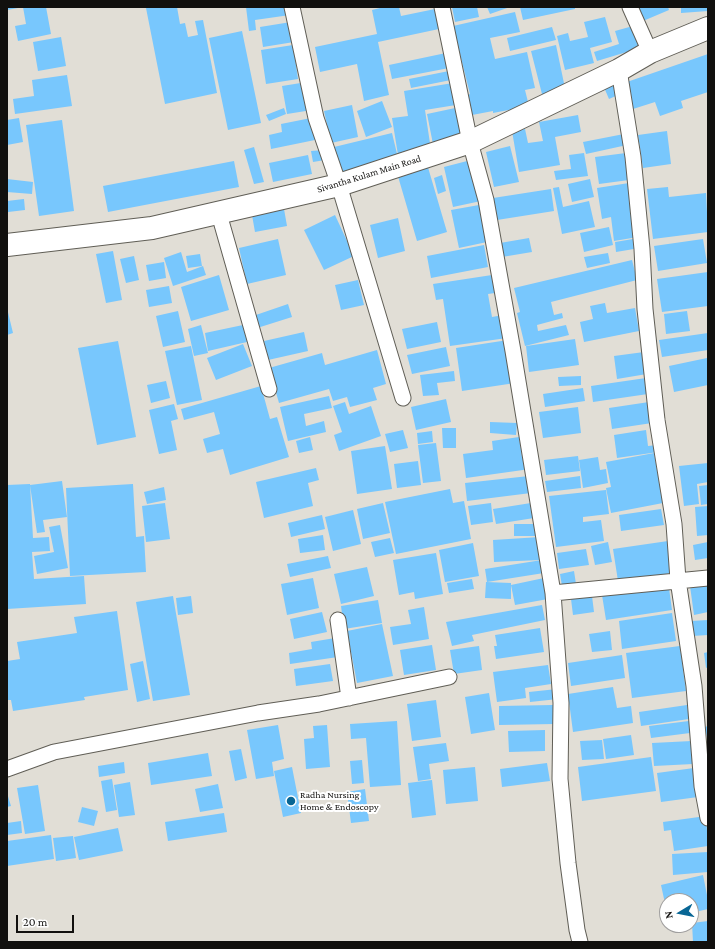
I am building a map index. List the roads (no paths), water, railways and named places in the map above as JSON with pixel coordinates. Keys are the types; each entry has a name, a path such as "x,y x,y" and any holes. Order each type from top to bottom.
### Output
{"street":[{"path":"292,7 316,118 339,185 403,398"},
{"path":"442,7 470,142 486,200 553,594 561,703 560,780 568,863 580,942"},
{"path":"630,7 650,52"},
{"name":"Sivantha Kulam Main Road","path":"7,245 152,228 219,214 339,185 470,142 619,70 650,52 708,28"},
{"path":"619,70 633,157 642,249 645,309 657,420 674,524 678,580 694,686 702,786 708,818"},
{"path":"219,214 269,389"},
{"path":"553,594 708,578"},
{"path":"338,620 349,698"},
{"path":"7,769 54,752 258,713 319,704 449,677"}],"place":[{"name":"Radha Nursing Home & Endoscopy","path":"291,801"}]}
